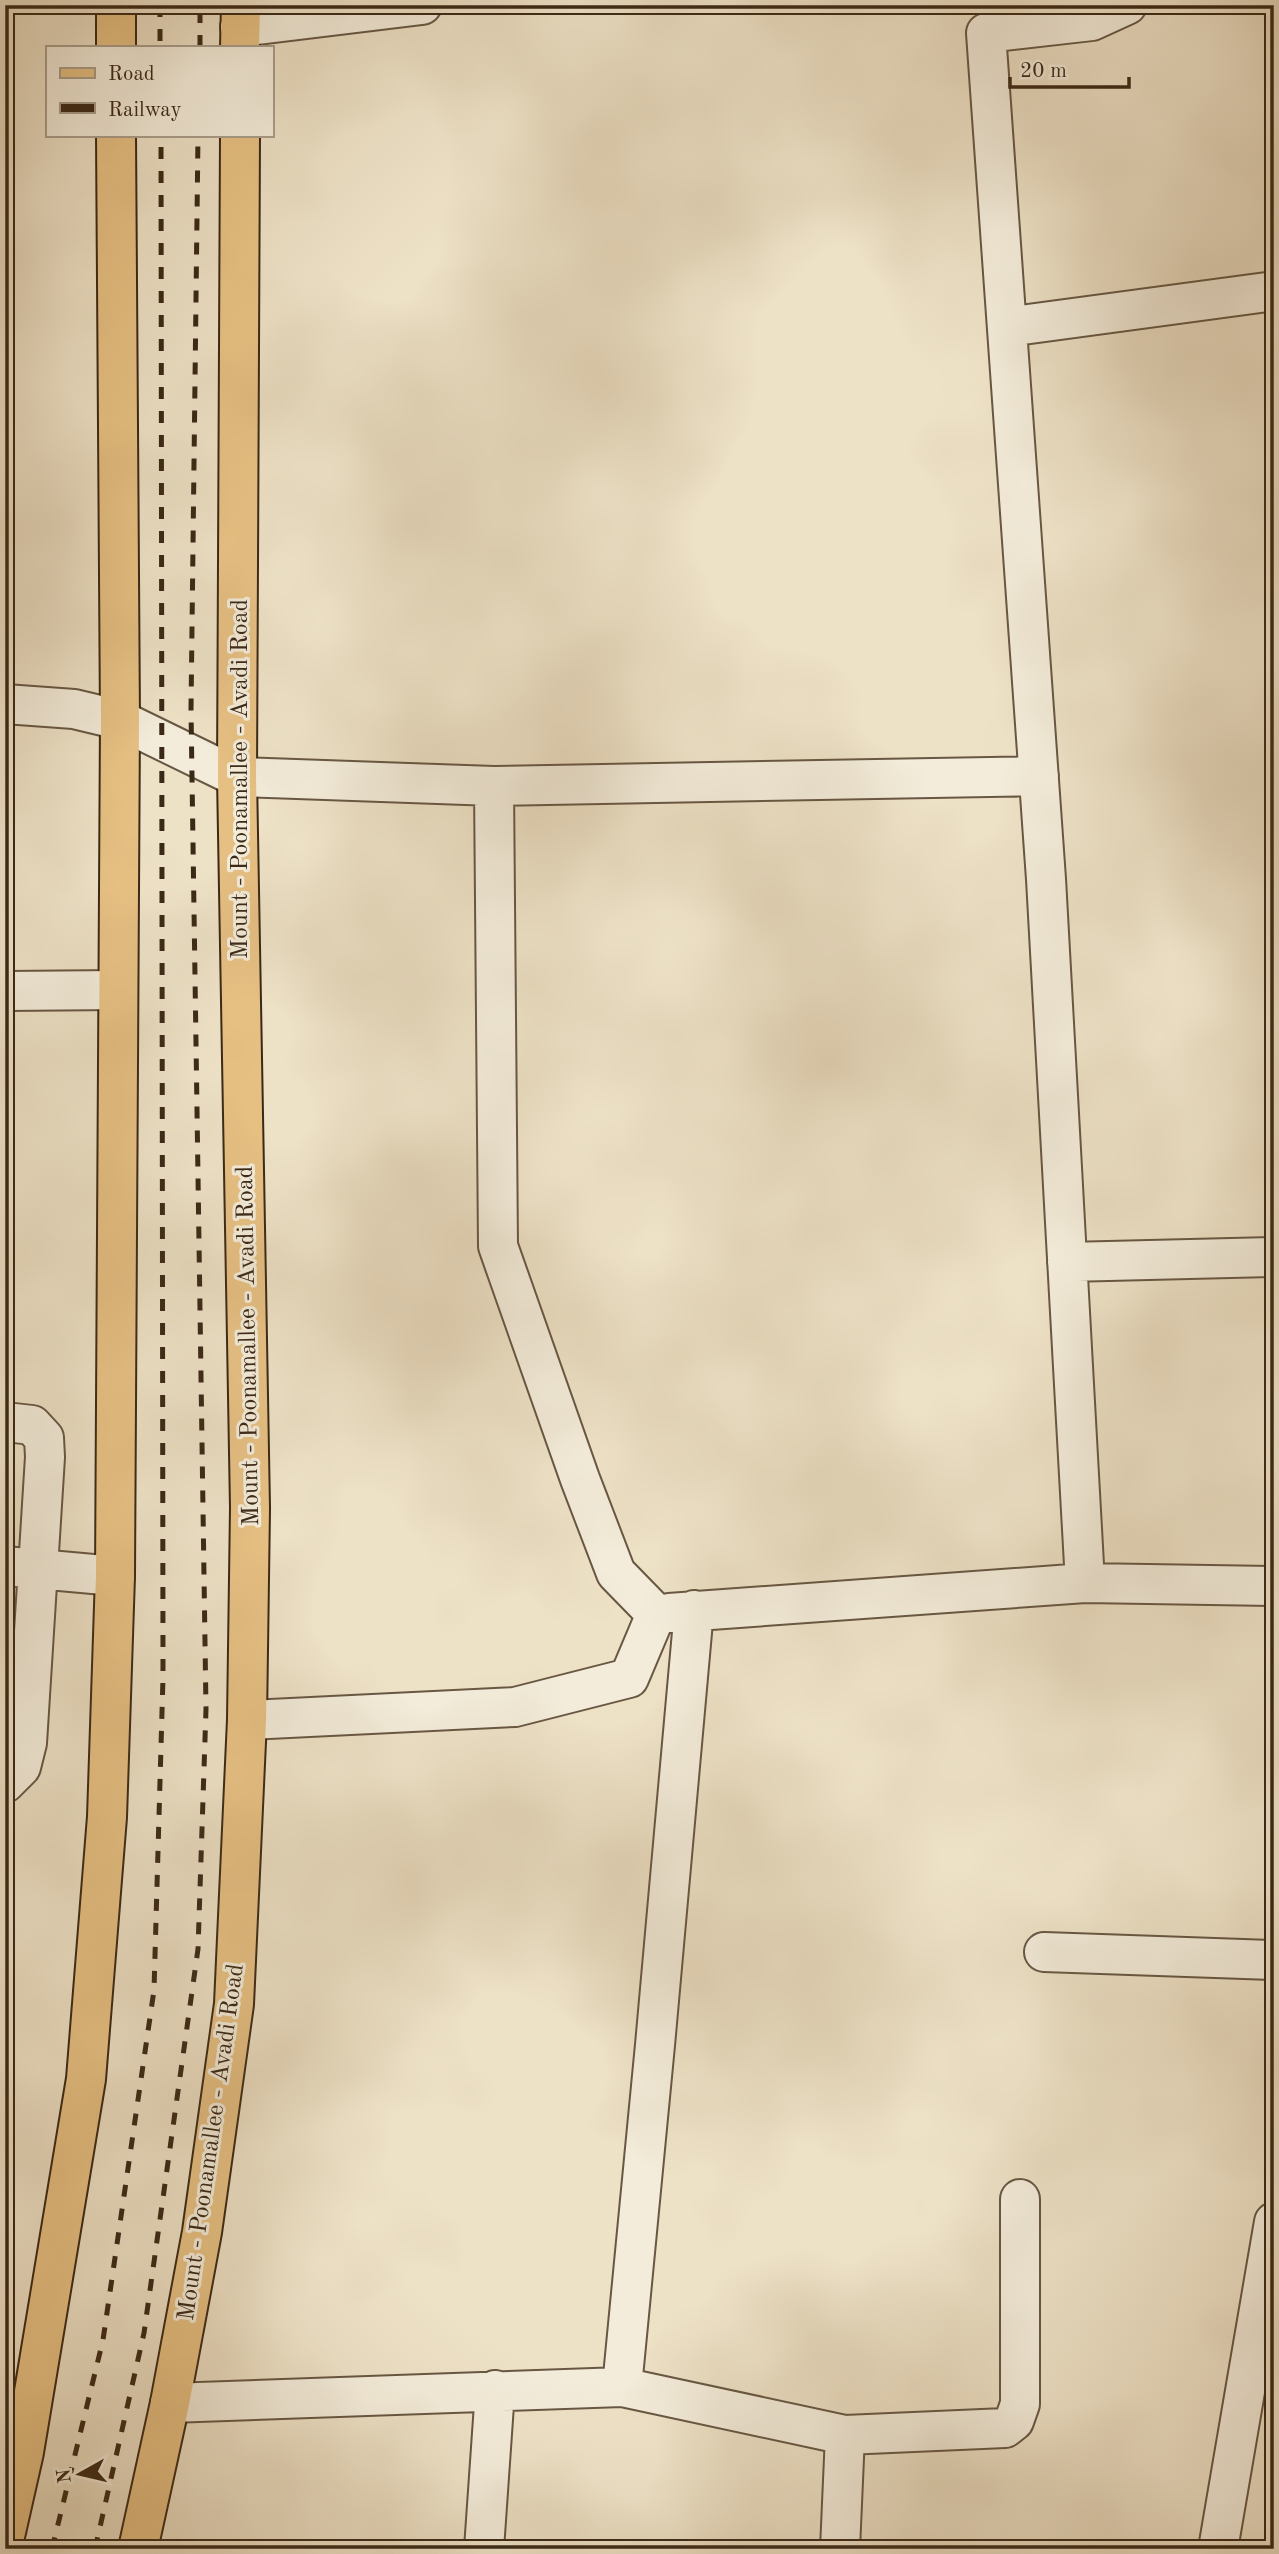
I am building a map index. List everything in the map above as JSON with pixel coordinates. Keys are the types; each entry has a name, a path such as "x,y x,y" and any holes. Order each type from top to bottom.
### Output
{"main road":[{"path":"116,5 116,46"},
{"path":"5,2536 14,2451 86,2080 107,1817 115,1576 120,720 116,136"},
{"name":"Mount - Poonamallee - Avadi Road","path":"138,2549 170,2403 202,2232 234,2004 247,1720 250,1508 237,777 240,136"}],"street":[{"path":"240,26 422,5"},
{"path":"1085,1583 1039,776 986,33 1092,21 1127,5"},
{"path":"1007,327 1274,291"},
{"path":"5,704 74,709 120,720 237,777 494,786 1039,776"},
{"path":"494,786 498,1246 616,1573 656,1614"},
{"path":"5,991 118,990"},
{"path":"1067,1262 1274,1256"},
{"path":"5,1422 32,1425 44,1438 22,1567 27,1743 21,1767 5,1783"},
{"path":"22,1567 115,1576"},
{"path":"656,1614 1085,1583 1274,1586"},
{"path":"622,2387 694,1610"},
{"path":"247,1720 515,1707 629,1678 656,1614"},
{"path":"1044,1952 1274,1960"},
{"path":"170,2403 622,2387 845,2435 1005,2428 1014,2421 1020,2404 1020,2199"},
{"path":"1218,2549 1258,2420 1274,2222"},
{"path":"484,2549 495,2390"},
{"path":"840,2549 845,2435"}],"railway":[{"path":"160,5 160,46"},
{"path":"200,5 200,46"},
{"path":"52,2549 103,2340 154,1990 163,1677 161,136"},
{"path":"95,2549 144,2333 198,1949 206,1709 191,710 198,136"}]}
